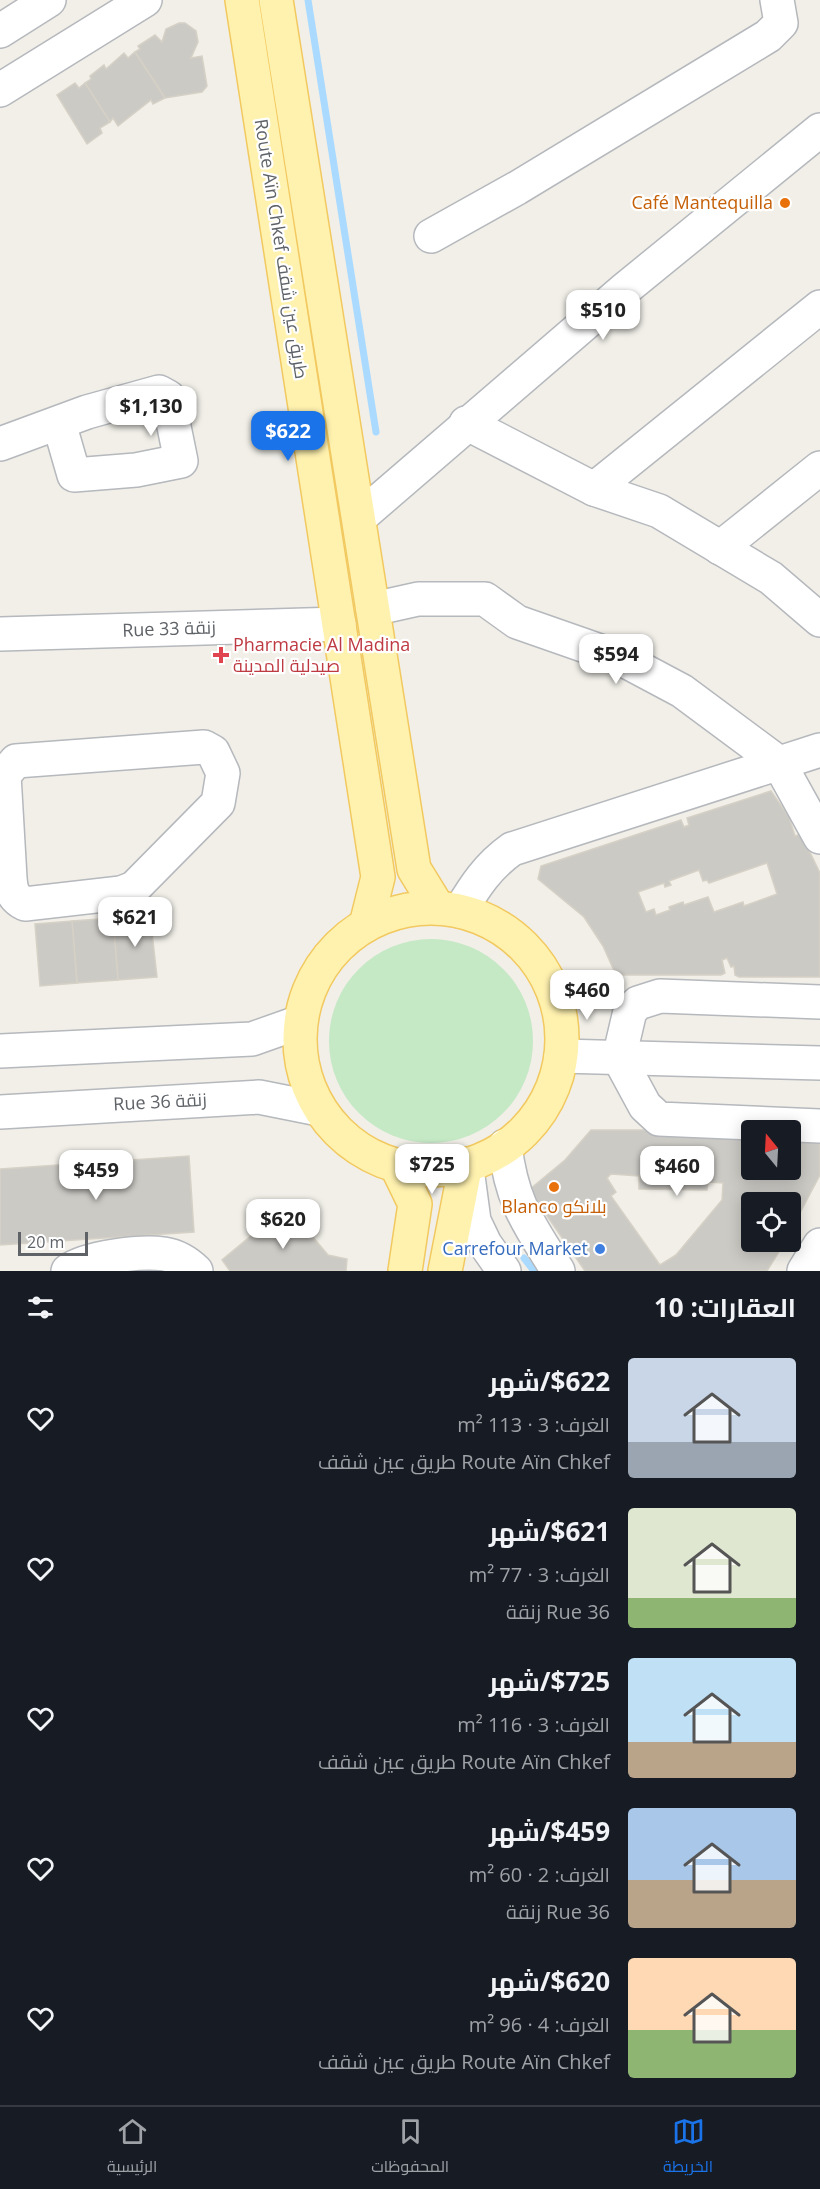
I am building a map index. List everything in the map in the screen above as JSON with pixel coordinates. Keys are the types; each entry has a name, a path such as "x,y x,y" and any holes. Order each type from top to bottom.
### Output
{"main road":[{"name":"Route Aïn Chkef طريق عين شقف","path":"242,0 378,877 366,925"},
{"name":"Route Aïn Chkef طريق عين شقف","path":"276,0 414,869 449,909"},
{"path":"449,909 497,925 518,941 536,960 549,982 559,1010 561,1056 553,1086 540,1113 505,1146 466,1164 438,1170 417,1170 396,1165 357,1148 336,1130 320,1109 303,1070 299,1038 300,1022 308,992 323,964 344,940 366,925 400,912 449,909"},
{"path":"445,1271 466,1164"},
{"path":"396,1165 415,1204 405,1271"}],"street":[{"path":"0,31 49,0"},
{"path":"0,90 145,0"},
{"path":"431,236 517,188 768,36 781,22 777,0"},
{"path":"359,518 466,423 625,289 820,130"},
{"path":"594,489 820,307"},
{"path":"0,444 59,423"},
{"path":"466,423 594,489 659,511 771,578 820,620"},
{"path":"720,548 820,468"},
{"path":"373,609 418,599 485,599 517,622 620,658 682,691 779,763 820,837"},
{"name":"Rue 33 زنقة","path":"0,634 339,624"},
{"path":"204,747 213,752 223,773 218,802 134,888 121,893 25,904 17,900 11,891 4,829 4,775 16,761 204,747"},
{"path":"449,909 495,861 512,849 820,750"},
{"path":"820,1002 660,996 648,999 630,1011 619,1058 645,1106 659,1119 820,1126"},
{"path":"0,1051 252,1039 300,1022"},
{"path":"561,1056 820,1063"},
{"name":"Rue 36 زنقة","path":"0,1112 259,1097 320,1109"},
{"path":"505,1146 512,1191 521,1212 558,1271"},
{"path":"466,1164 474,1221 485,1244 504,1271"},
{"path":"804,1271 820,1245"},
{"path":"68,1271 96,1260 141,1254 165,1254 188,1264 196,1271"}],"green space":[{"path":"421,939 441,939 461,943 479,951 496,962 510,976 529,1011 533,1041 529,1071 521,1089 510,1106 496,1120 461,1139 441,1143 421,1143 401,1139 383,1131 366,1120 352,1106 333,1071 329,1051 329,1031 333,1011 341,993 352,976 366,962 401,943"}],"building":[{"path":"179,23 185,23 196,31 198,42 191,58 202,56 207,86 202,92 165,98 135,52 140,49 138,46 155,35 162,42 166,29"},
{"path":"135,52 165,98 153,104 151,100 118,126 113,118 110,122 85,83 104,65 106,69 124,53 128,58"},
{"path":"75,83 79,88 85,83 110,122 100,128 102,133 87,144 57,95"},
{"path":"771,791 789,817 795,836 801,834 820,873 820,977 739,977 735,975 734,966 731,967 727,958 722,960 725,973 721,975 616,975 603,946 584,917 538,879 541,866 681,820 684,827 689,825 687,818","holes":["767,863 777,894 744,906 743,902 714,912 708,897 684,905 683,902 656,915 654,909 646,912 638,892 664,883 665,887 671,885 669,881 699,870 703,881 707,880 709,883"]},
{"path":"150,914 157,977 118,980 113,918"},
{"path":"113,918 118,980 77,983 72,921"},
{"path":"72,921 77,983 40,986 35,924"},
{"path":"591,1130 741,1130 741,1180 801,1180 801,1130 820,1130 820,1175 801,1211 801,1192 741,1192 741,1252 779,1252 767,1271 585,1271 529,1190 565,1160","holes":["611,1174 639,1176 639,1189 707,1190 708,1182 723,1183 722,1200 676,1255 660,1265 611,1196 616,1192 607,1178"]},
{"path":"189,1156 194,1232 0,1245 0,1169"},
{"path":"281,1211 291,1223 297,1218 328,1255 347,1259 346,1271 230,1271 222,1260"}],"waterway":[{"path":"308,0 376,432"},
{"path":"524,1258 534,1271"}],"place":[{"name":"Café Mantequilla","path":"785,203"},
{"name":"Pharmacie Al Madina صيدلية المدينة","path":"221,655"},
{"name":"Blanco بلانكو","path":"554,1187"},
{"name":"Carrefour Market","path":"600,1249"}]}
